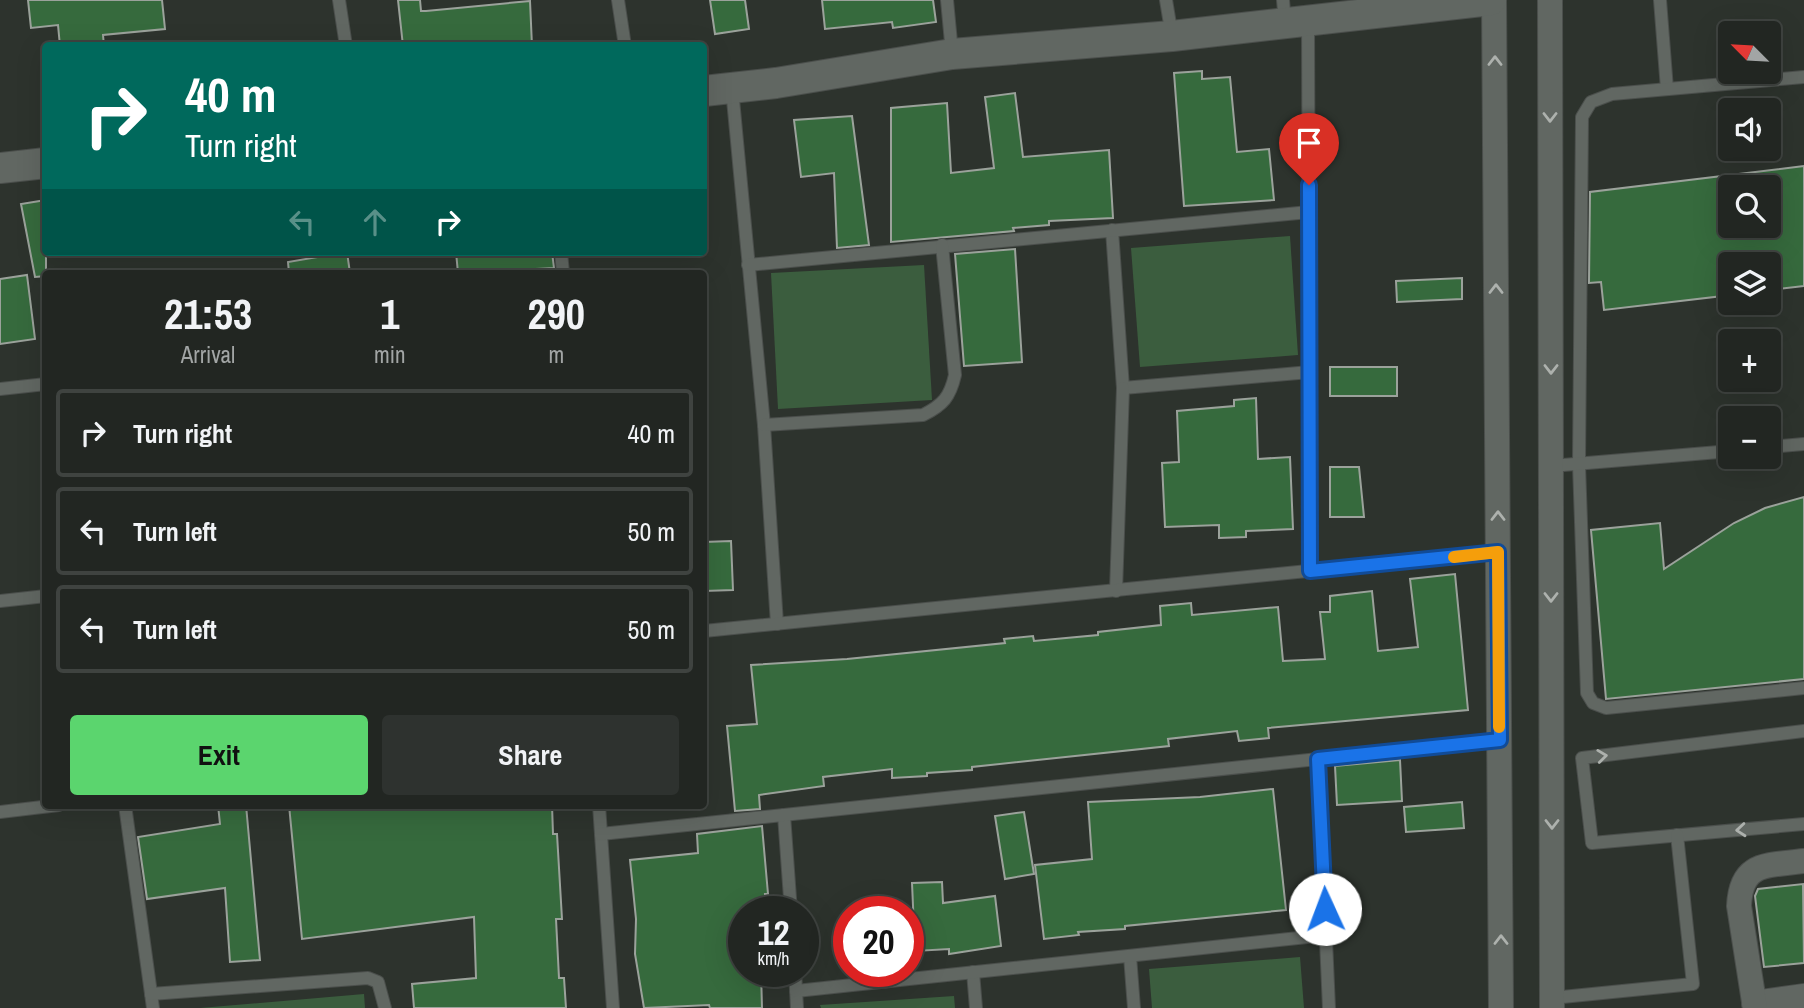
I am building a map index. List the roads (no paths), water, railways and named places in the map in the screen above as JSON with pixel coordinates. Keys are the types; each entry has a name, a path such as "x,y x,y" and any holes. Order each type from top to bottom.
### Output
{"street":[{"path":"718,90 952,54 1172,36 1292,15 1493,0 1501,1008"},
{"path":"1550,0 1552,1003"},
{"path":"0,168 42,163"},
{"path":"1804,861 1754,868 1745,877 1739,906 1754,1005 1804,996"}],"lane":[{"path":"339,0 345,42"},
{"path":"618,0 624,42"},
{"path":"947,0 952,54"},
{"path":"1166,0 1172,36"},
{"path":"1660,0 1667,89"},
{"path":"1292,15 1309,212 1310,571"},
{"path":"1804,77 1600,96 1591,102 1583,117 1579,465 1587,693 1593,703 1606,708 1804,688"},
{"path":"718,90 748,265 764,425 777,624"},
{"path":"748,265 1309,212"},
{"path":"1112,230 1123,388 1116,590"},
{"path":"764,425 923,415 939,407 951,393 955,375 942,245"},
{"path":"1123,388 1310,372"},
{"path":"0,389 42,384"},
{"path":"1781,446 1804,444"},
{"path":"1551,466 1718,452"},
{"path":"707,631 1498,552"},
{"path":"0,601 42,596"},
{"path":"1804,731 1582,758 1592,843 1804,824"},
{"path":"601,834 1500,740"},
{"path":"1318,759 1329,1008"},
{"path":"0,812 42,807"},
{"path":"126,809 153,1008"},
{"path":"599,809 613,1008"},
{"path":"784,815 789,896"},
{"path":"1552,1003 1693,984 1677,835"},
{"path":"796,991 1326,934"},
{"path":"1130,956 1134,1008"},
{"path":"973,972 976,1008"},
{"path":"151,994 354,977 378,982 384,1008"},
{"path":"796,987 797,1008"}]}
